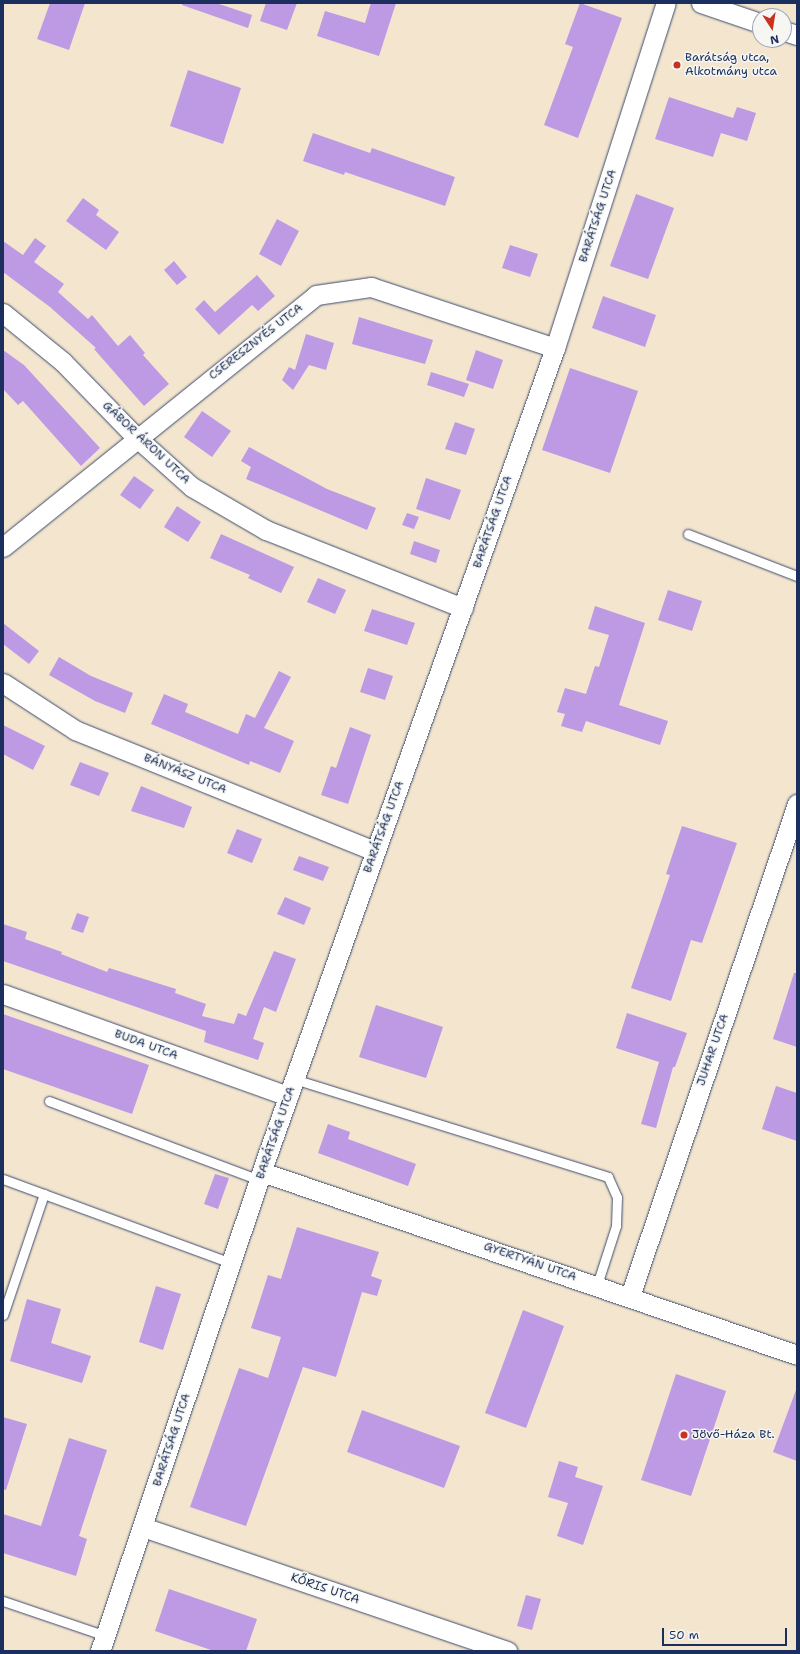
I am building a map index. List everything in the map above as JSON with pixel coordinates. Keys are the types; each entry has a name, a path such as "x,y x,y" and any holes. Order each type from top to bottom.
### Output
{"street":[{"name":"BARÁTSÁG UTCA","path":"103,1643 288,1096 555,348 666,3"},
{"path":"701,3 752,20"},
{"name":"CSERESZNYÉS UTCA","path":"3,548 136,438 316,295 371,287 555,348"},
{"name":"GÁBOR ÁRON UTCA","path":"3,313 63,362 136,438 192,487 266,530 463,608"},
{"name":"BÁNYÁSZ UTCA","path":"3,684 75,730 375,851"},
{"name":"JUHAR UTCA","path":"630,1296 797,804"},
{"name":"BUDA UTCA","path":"3,994 288,1096"},
{"name":"GYERTYÁN UTCA","path":"261,1176 630,1296 797,1355"},
{"name":"KŐRIS UTCA","path":"143,1527 507,1651"}],"lane":[{"path":"688,534 797,576"},
{"path":"294,1079 608,1177 617,1197 616,1226 597,1285"},
{"path":"49,1101 261,1176"},
{"path":"3,1179 231,1263"},
{"path":"3,1315 44,1194"},
{"path":"3,1601 103,1643"}],"building":[{"path":"50,3 85,3 69,50 37,39"},
{"path":"182,3 216,3 252,15 248,28 182,5"},
{"path":"266,3 297,3 287,30 260,21"},
{"path":"371,3 396,3 379,56 317,36 325,11 365,23"},
{"path":"580,3 622,18 578,138 544,125 573,47 565,44"},
{"path":"188,70 241,88 223,144 170,126"},
{"path":"669,97 733,118 737,107 756,113 747,141 721,133 713,157 655,139"},
{"path":"313,133 370,153 372,148 455,177 445,206 345,172 344,175 303,161"},
{"path":"636,194 674,208 648,279 610,266"},
{"path":"83,198 99,210 96,215 119,232 106,250 66,221"},
{"path":"277,219 299,231 281,266 259,254"},
{"path":"35,238 46,246 34,262 64,284 58,292 88,319 92,315 118,346 130,335 145,353 143,355 169,384 144,406 94,349 96,348 50,307 3,272 3,241 23,255"},
{"path":"510,245 538,254 530,277 502,268"},
{"path":"174,261 187,277 177,285 164,270"},
{"path":"257,275 275,296 258,311 252,305 219,335 195,309 204,300 215,312"},
{"path":"603,296 656,315 645,347 592,328"},
{"path":"359,317 433,340 425,364 352,344"},
{"path":"306,334 334,343 326,370 309,365 293,390 282,380 289,367 295,370"},
{"path":"3,350 24,365 100,448 81,466 23,401 18,405 3,389"},
{"path":"476,350 503,360 493,389 466,380"},
{"path":"570,368 638,391 610,473 542,450"},
{"path":"431,372 469,384 464,397 427,385"},
{"path":"202,411 231,431 212,457 184,437"},
{"path":"455,422 475,429 466,455 445,449"},
{"path":"249,447 327,489 376,508 367,530 246,479 251,467 241,461"},
{"path":"134,476 154,490 140,509 120,495"},
{"path":"426,478 461,490 450,520 416,509"},
{"path":"177,506 201,522 188,542 164,527"},
{"path":"407,513 419,517 414,529 402,525"},
{"path":"221,534 294,567 281,593 248,578 250,575 210,558"},
{"path":"414,541 440,550 436,563 410,554"},
{"path":"318,578 346,590 335,614 307,602"},
{"path":"668,590 702,601 692,631 658,620"},
{"path":"595,606 645,623 619,705 668,721 660,745 586,721 582,732 561,726 565,714 557,712 565,688 586,694 595,666 599,667 609,635 588,629"},
{"path":"372,609 415,623 407,645 364,631"},
{"path":"3,623 39,651 29,664 3,644"},
{"path":"59,657 91,676 133,693 125,713 95,701 49,675"},
{"path":"368,668 393,676 385,700 360,692"},
{"path":"279,671 291,677 264,728 294,741 280,773 250,761 249,765 151,724 164,694 188,704 185,712 238,734 246,714 255,718"},
{"path":"3,725 45,746 33,770 3,754"},
{"path":"350,727 371,735 348,804 321,795 331,766 336,768"},
{"path":"80,762 109,773 99,796 70,785"},
{"path":"141,786 192,807 184,828 131,811"},
{"path":"682,826 737,843 702,943 691,940 671,1001 631,988 670,875 666,874"},
{"path":"237,829 262,839 252,863 227,853"},
{"path":"299,856 329,867 323,881 293,870"},
{"path":"285,897 311,908 304,925 277,914"},
{"path":"77,913 89,917 83,933 71,929"},
{"path":"3,924 27,932 25,939 62,952 61,954 107,972 109,968 176,989 175,993 206,1004 202,1016 234,1024 238,1013 246,1016 274,951 296,959 276,1012 264,1007 253,1039 264,1043 258,1060 204,1042 206,1031 3,961"},
{"path":"794,973 797,973 797,1047 773,1039"},
{"path":"376,1005 443,1027 426,1078 359,1057"},
{"path":"627,1013 687,1033 675,1067 673,1067 656,1128 641,1124 659,1062 616,1048"},
{"path":"3,1014 149,1065 132,1114 3,1069"},
{"path":"776,1086 797,1093 797,1141 762,1129"},
{"path":"328,1124 350,1132 348,1139 416,1164 408,1186 318,1153"},
{"path":"215,1174 229,1178 218,1209 204,1204"},
{"path":"297,1227 379,1252 371,1276 382,1280 377,1296 362,1292 336,1377 303,1367 246,1526 190,1507 239,1368 268,1378 281,1337 251,1328 268,1275 281,1279"},
{"path":"156,1286 181,1294 163,1350 139,1342"},
{"path":"27,1299 61,1309 51,1343 91,1356 82,1383 10,1361"},
{"path":"523,1310 564,1326 526,1428 485,1413"},
{"name":"Jövő-Háza Bt.","path":"676,1374 726,1391 691,1496 641,1480"},
{"path":"796,1390 797,1391 797,1461 773,1452"},
{"path":"362,1410 460,1446 444,1488 347,1452"},
{"path":"3,1417 27,1424 6,1490 3,1489"},
{"path":"69,1438 107,1450 79,1536 87,1539 76,1576 3,1553 3,1514 41,1526"},
{"path":"559,1461 578,1467 575,1477 603,1486 583,1545 557,1536 568,1503 548,1497"},
{"path":"169,1589 257,1619 246,1651 214,1651 155,1631"},
{"path":"526,1595 541,1599 532,1630 517,1626"}],"place":[{"name":"Barátság utca, Alkotmány utca","path":"677,65"},
{"name":"Jövő-Háza Bt.","path":"684,1435"}]}
